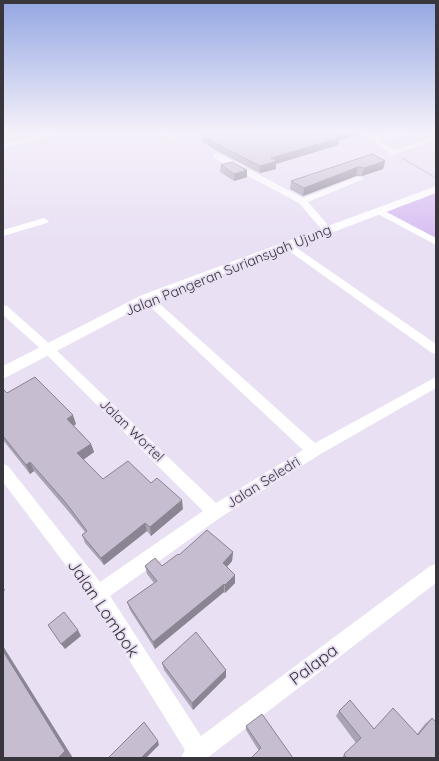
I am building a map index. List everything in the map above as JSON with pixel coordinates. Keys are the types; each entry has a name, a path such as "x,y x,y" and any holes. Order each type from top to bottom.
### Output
{"main road":[{"name":"Jalan Pangeran Suriansyah Ujung","path":"3,373 147,298 436,189"}],"street":[{"path":"244,169 302,201 327,230"},
{"path":"302,201 360,179"},
{"path":"379,211 436,242"},
{"path":"3,233 44,221"},
{"path":"288,246 436,350"},
{"path":"147,298 314,451"},
{"name":"Jalan Wortel","path":"3,309 48,349 215,512"},
{"name":"Jalan Seledri","path":"98,594 215,512 314,451 436,382"},
{"name":"Jalan Lombok","path":"3,470 98,594 195,754"},
{"name":"Palapa","path":"195,754 436,572"}],"path":[{"path":"420,169 436,178"}],"shaded area":[{"path":"436,191 436,241 384,212"}],"building":[{"path":"226,169 244,169 247,170 234,174"},
{"path":"328,169 354,169 304,188 291,181"},
{"path":"35,377 73,415 67,419 91,444 77,453 103,479 128,461 151,483 157,478 182,500 150,527 145,523 101,558 82,535 87,531 66,503 30,462 26,465 3,436 3,389 7,393"},
{"path":"207,530 233,552 223,563 235,575 225,585 224,584 153,642 127,602 157,581 145,566 155,558 162,566 178,554 179,555"},
{"path":"64,612 78,630 61,644 48,625"},
{"path":"196,632 226,670 192,703 162,663"},
{"path":"3,651 65,751 58,758 3,758"},
{"path":"350,700 374,729 393,708 418,735 432,718 436,722 436,758 346,758 344,754 361,738 339,711"},
{"path":"262,714 293,758 251,758 261,748 246,726"},
{"path":"144,722 158,741 141,758 108,758"}]}
